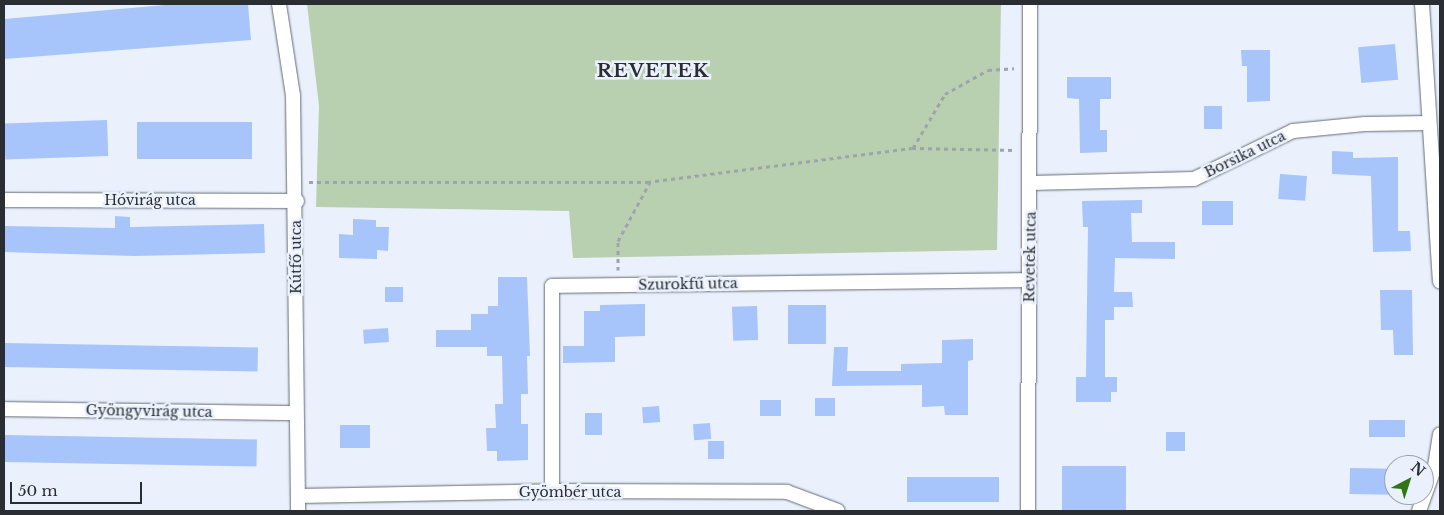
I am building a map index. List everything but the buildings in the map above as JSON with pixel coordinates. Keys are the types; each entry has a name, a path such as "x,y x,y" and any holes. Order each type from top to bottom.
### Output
{"street":[{"name":"Kútfő utca","path":"278,4 293,95 296,182 295,413 298,511"},
{"name":"Revetek utca","path":"1028,511 1031,183 1030,4"},
{"path":"1422,4 1440,281"},
{"name":"Borsika utca","path":"1031,183 1194,179 1292,131 1365,124 1429,123"},
{"name":"Hóvirág utca","path":"4,200 296,201"},
{"name":"Szurokfű utca","path":"552,491 552,286 1029,280"},
{"name":"Gyöngyvirág utca","path":"4,409 295,413"},
{"path":"1419,511 1436,466 1440,434"},
{"name":"Gyömbér utca","path":"299,496 552,491 788,492 838,511"}],"path":[{"path":"912,148 945,94 988,70 1030,66"},
{"path":"296,182 650,182 912,148 1031,150"},
{"path":"619,285 618,241 650,182"}],"green space":[{"path":"307,4 1001,4 997,250 573,258 569,211 316,207 319,106"}],"district":[{"name":"REVETEK","path":"653,71"}]}
